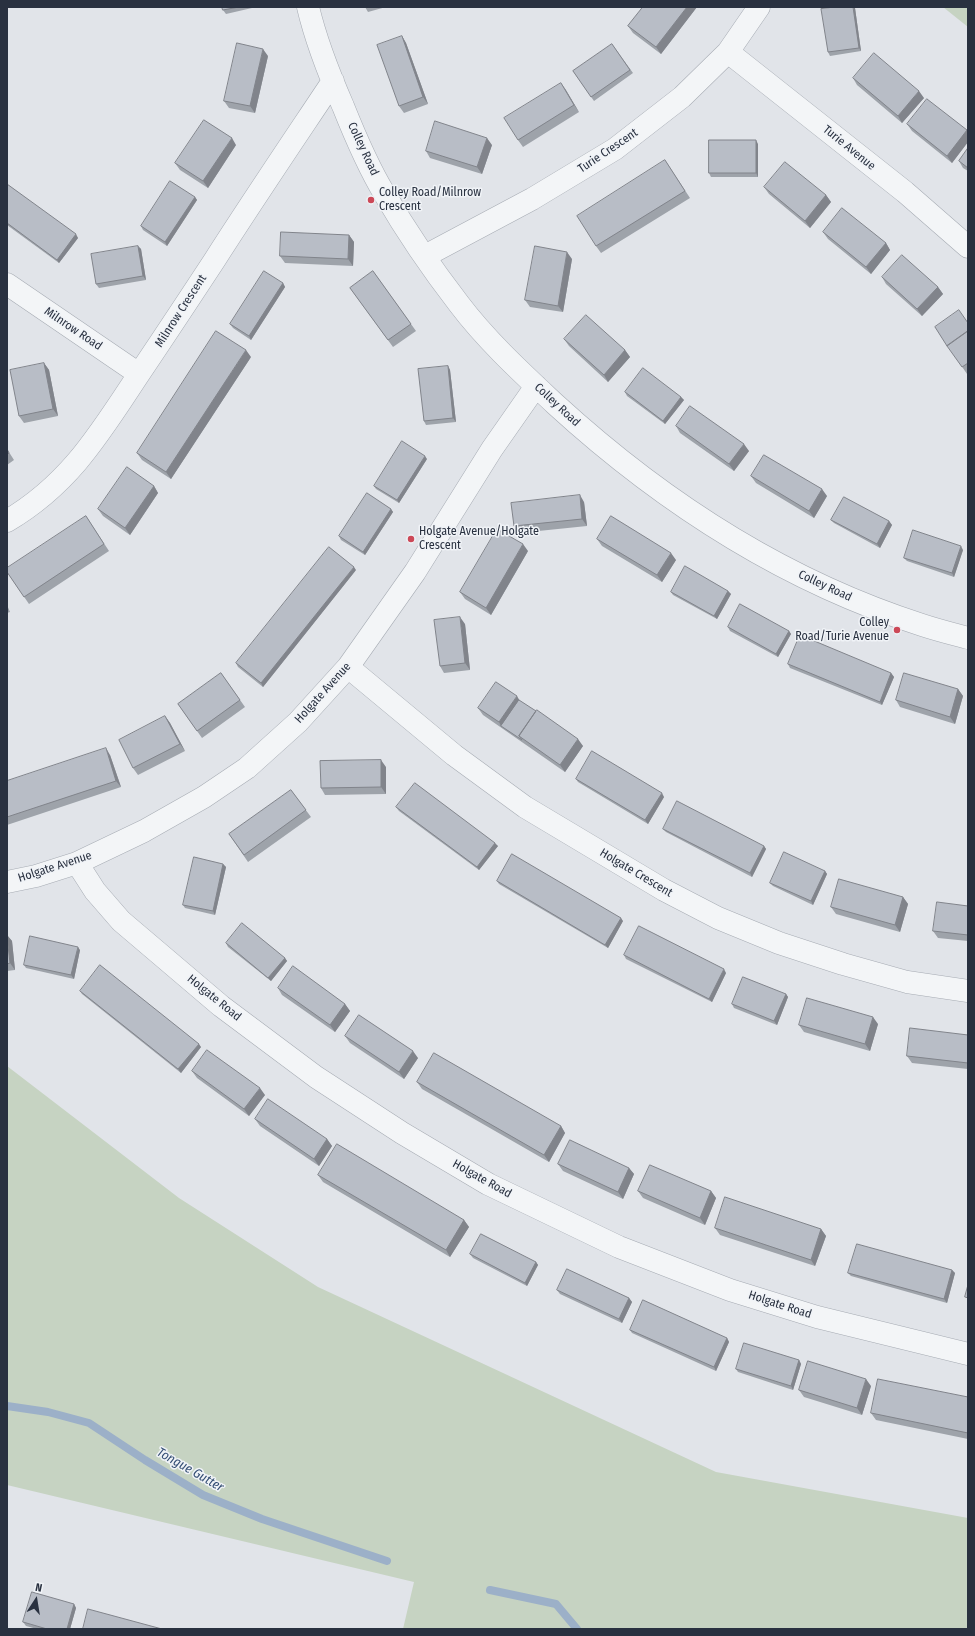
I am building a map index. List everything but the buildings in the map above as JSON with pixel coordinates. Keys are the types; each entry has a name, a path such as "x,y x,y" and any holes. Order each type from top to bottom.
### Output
{"street":[{"name":"Colley Road","path":"308,7 332,81 363,154 380,186 425,256 460,305 497,347 536,386 591,437 643,478 711,524 786,568 856,601 921,625 968,638"},
{"name":"Turie Crescent","path":"425,256 532,199 615,149 682,97 728,52 759,7"},
{"name":"Turie Avenue","path":"728,52 905,192 968,247"},
{"name":"Milnrow Crescent","path":"7,521 26,510 56,486 86,452 332,81"},
{"name":"Milnrow Road","path":"7,284 139,374"},
{"name":"Holgate Avenue","path":"7,882 36,876 77,862 144,831 204,797 247,768 298,722 348,667 415,572 492,449 536,386"},
{"name":"Holgate Crescent","path":"348,667 454,755 525,807 664,890 718,918 778,943 906,982 968,992"},
{"name":"Holgate Road","path":"77,862 95,891 122,921 221,1006 316,1077 402,1133 488,1184 619,1247 730,1290 817,1317 968,1354"}],"green space":[{"path":"943,7 968,7 968,27"},
{"path":"7,1066 179,1198 318,1287 716,1472 968,1518 968,1629 403,1629 414,1582 7,1485"}],"waterway":[{"name":"Tongue Gutter","path":"7,1406 48,1412 89,1423 145,1460 203,1495 262,1519 387,1561"},
{"name":"Tongue Gutter","path":"490,1590 556,1604 577,1629"}],"place":[{"name":"Colley Road/Milnrow Crescent","path":"371,200"},
{"name":"Holgate Avenue/Holgate Crescent","path":"411,539"},
{"name":"Colley Road/Turie Avenue","path":"897,630"}]}
